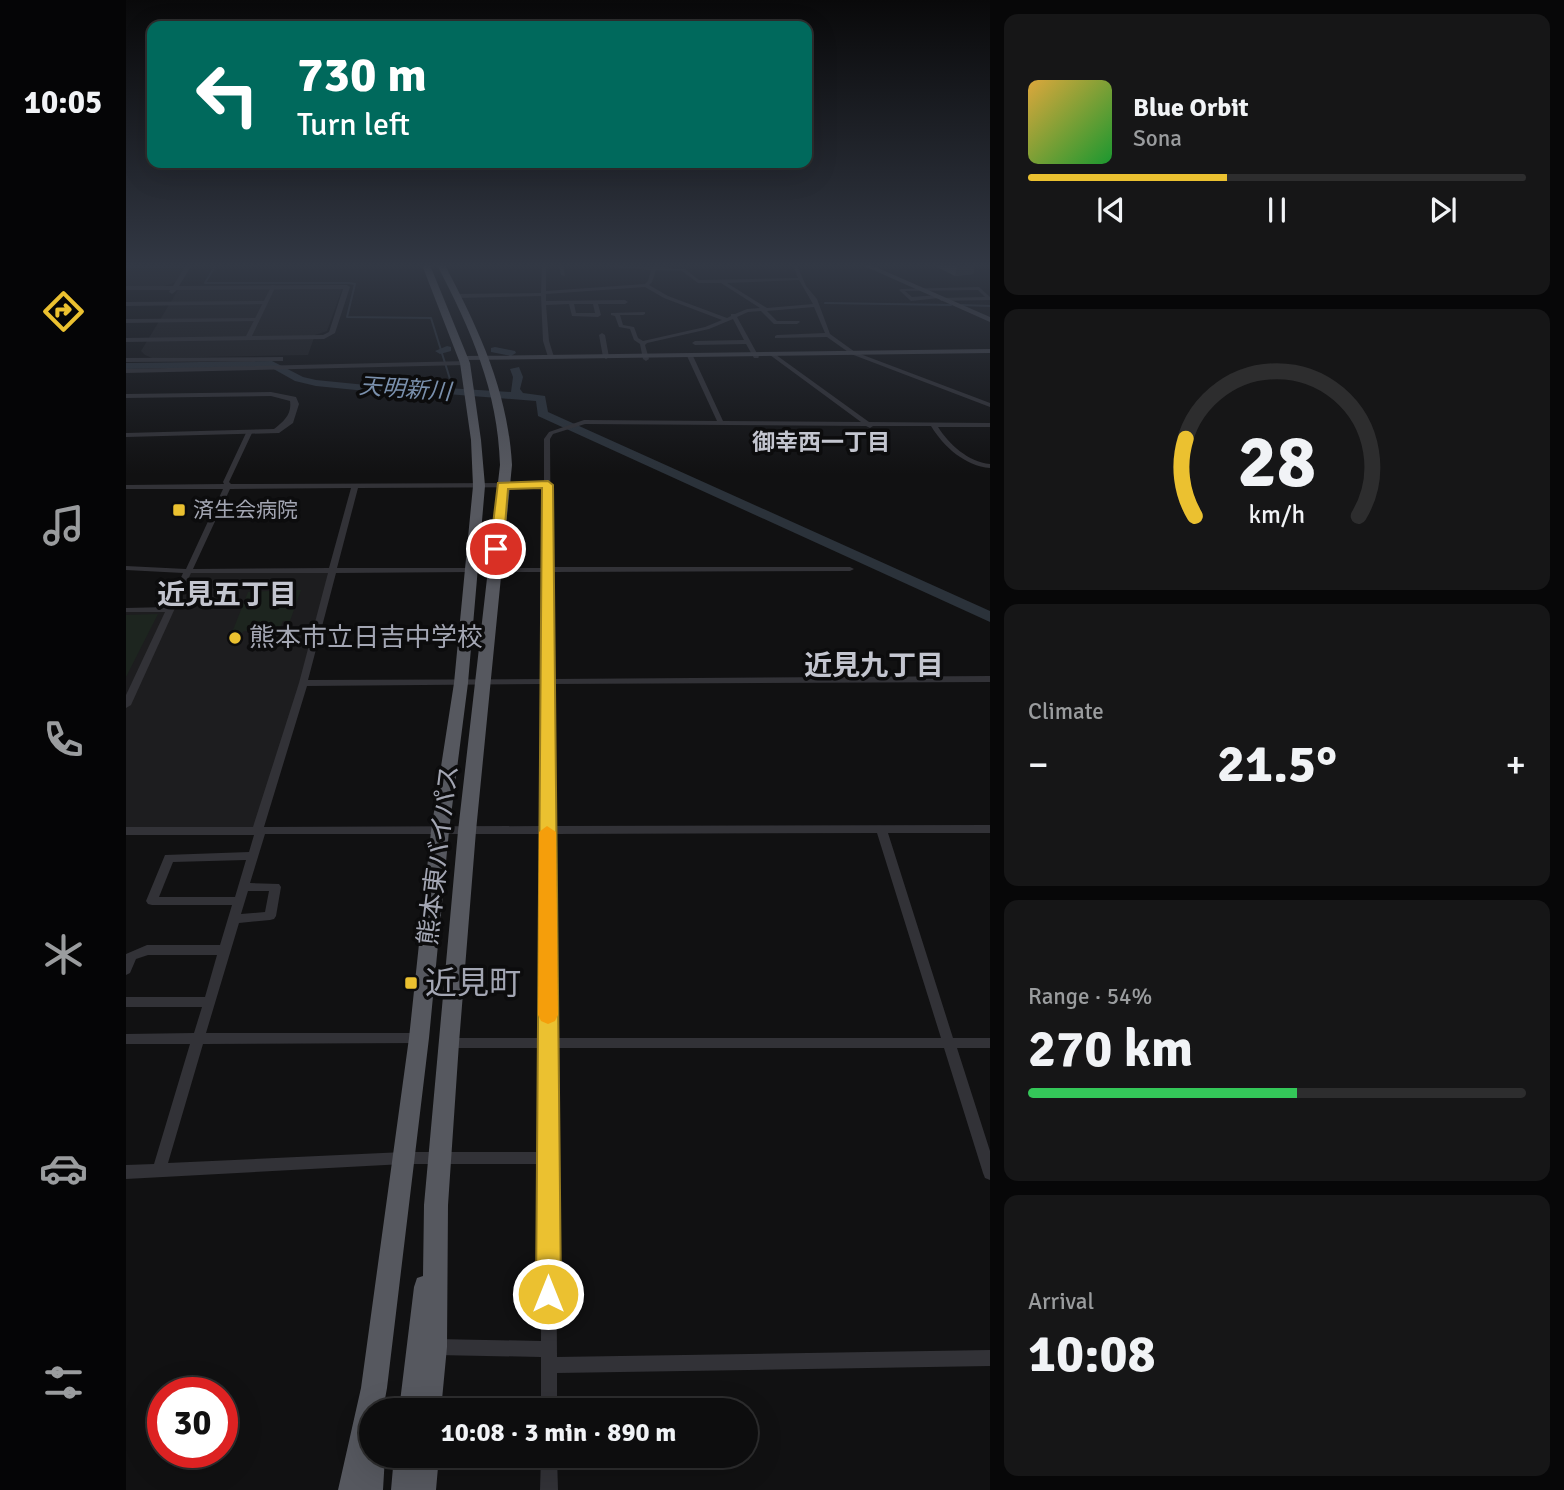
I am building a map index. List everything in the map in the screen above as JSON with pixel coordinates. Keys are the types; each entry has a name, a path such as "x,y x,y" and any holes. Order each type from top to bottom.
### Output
{"highway":[{"name":"熊本東バイパス","path":"373,1398 419,1038 440,831 461,683 479,486 470,387 454,335"},
{"name":"熊本東バイパス","path":"429,1398 434,1347 436,1205 467,831 484,683 506,439 496,385 476,335"},
{"path":"413,1398 436,1205"},
{"name":"熊本東バイパス","path":"352,1490 359,1460"},
{"path":"369,1490 370,1468"},
{"path":"405,1490 407,1468"},
{"path":"422,1490 424,1468"}],"main road":[{"path":"488,360 990,352"},
{"path":"464,361 551,357 646,358"}],"street":[{"path":"127,361 144,335"},
{"path":"126,340 324,337 328,335"},
{"path":"545,335 551,357"},
{"path":"602,335 606,357"},
{"path":"634,335 643,344 646,358"},
{"path":"643,344 670,335"},
{"path":"743,335 755,356"},
{"path":"777,337 828,335 857,354 990,405"},
{"path":"695,343 748,342"},
{"path":"774,356 871,426"},
{"path":"691,357 721,424"},
{"path":"127,361 464,361"},
{"path":"126,371 399,362"},
{"path":"126,396 271,394 293,399 295,404 287,425 276,430 126,435"},
{"path":"549,1398 547,439 551,433 576,423 990,425"},
{"path":"934,426 979,467 990,466"},
{"path":"126,705 228,486 226,482 248,433"},
{"path":"159,1170 303,683 355,485"},
{"path":"126,487 548,485"},
{"path":"126,568 187,571 472,570"},
{"path":"494,570 850,569"},
{"path":"126,610 170,609"},
{"path":"303,683 990,680"},
{"path":"881,829 990,1173"},
{"path":"126,831 990,829"},
{"path":"240,901 152,901 169,858 253,856"},
{"path":"234,919 270,915 275,887 244,887"},
{"path":"126,970 131,956 147,950 224,950"},
{"path":"126,1002 208,1002"},
{"path":"126,1039 419,1038"},
{"path":"449,1043 990,1043"},
{"path":"126,1172 404,1158 548,1158"},
{"path":"434,1347 548,1357 990,1358"},
{"path":"549,1468 549,1490"}],"shaded area":[{"path":"151,335 316,335 308,355 152,358 141,351"},
{"name":"熊本市立日吉中学校","path":"333,570 257,832 126,831 126,610 170,609 187,571"},
{"path":"301,590 290,621 283,621 279,631 244,631 240,635 231,635 248,592"},
{"path":"158,614 126,677 126,615"}],"waterway":[{"path":"436,335 454,392"},
{"path":"440,351 447,349"},
{"path":"495,350 511,353"},
{"name":"天明新川","path":"126,366 272,364 299,379 316,383 406,392 447,391 519,396"},
{"path":"515,369 518,377 515,389 519,396"},
{"path":"519,396 541,398 542,414 990,617"}],"slow traffic":[{"path":"547,832 548,1015"}],"place":[{"name":"済生会病院","path":"179,510"},
{"name":"熊本市立日吉中学校","path":"235,638"},
{"name":"近見町","path":"411,983"}],"district":[{"name":"御幸西一丁目","path":"821,442"},
{"name":"近見五丁目","path":"227,595"},
{"name":"近見九丁目","path":"874,666"}],"route":[{"path":"496,549 502,485 548,485 548,1294"}]}
